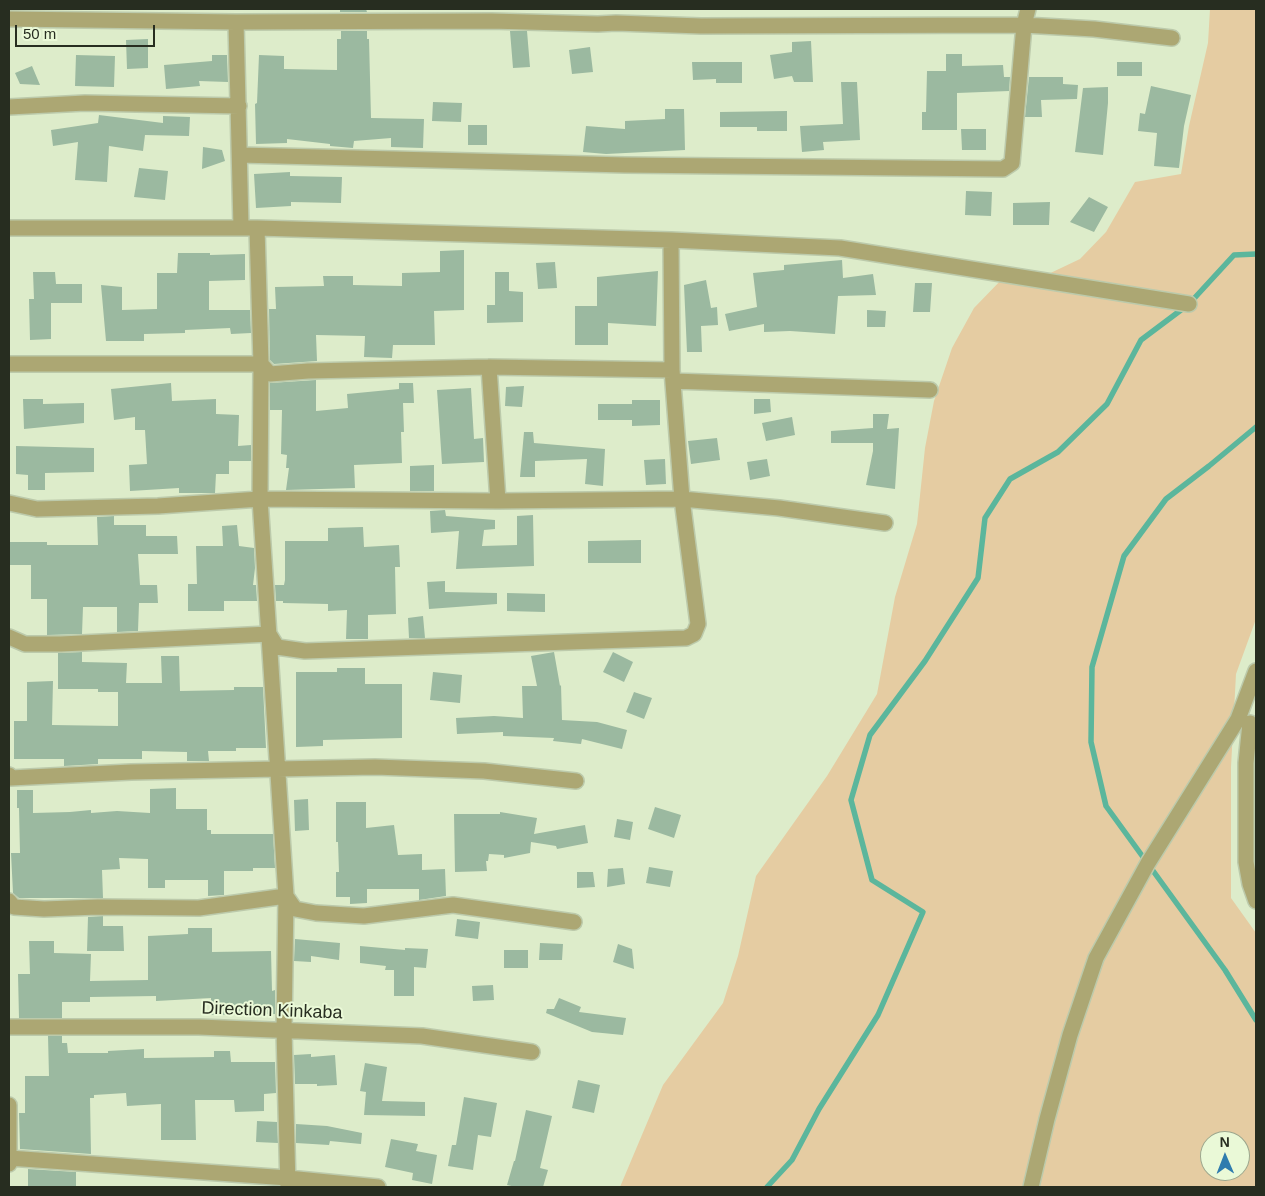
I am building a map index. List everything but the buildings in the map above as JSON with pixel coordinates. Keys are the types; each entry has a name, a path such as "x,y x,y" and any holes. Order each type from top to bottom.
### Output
{"street":[{"path":"240,155 625,165 1003,169 1012,163 1024,25 1028,9"},
{"path":"9,19 147,15 236,22 491,21 598,24 615,16 701,26 1024,25 1094,29 1172,38"},
{"path":"236,22 241,228"},
{"path":"9,107 85,103 239,106"},
{"path":"9,228 257,228 671,240 840,248 1189,304"},
{"path":"257,228 261,364 260,499 286,896 284,1030 288,1182"},
{"path":"269,634 277,647 305,651 686,638 694,634 698,624 682,499 673,376 671,240"},
{"path":"9,364 261,364 270,374 488,367 930,390"},
{"path":"488,367 498,501"},
{"path":"9,503 37,509 158,506 260,499 498,501 682,499 779,508 884,523"},
{"path":"9,637 25,644 61,644 269,634"},
{"path":"1256,672 1248,722 1246,763 1246,862 1250,884 1256,901"},
{"path":"1031,1187 1070,1035 1096,958 1148,863 1248,722"},
{"path":"9,775 11,778 131,772 375,767 484,771 576,781"},
{"path":"9,901 14,907 199,908 286,896"},
{"path":"286,896 295,909 316,913 364,916 453,905 574,922"},
{"name":"Direction Kinkaba","path":"9,1027 199,1027 422,1036 532,1052"},
{"path":"9,1105 9,1164"},
{"path":"9,1158 288,1182 378,1187"}],"shaded area":[{"path":"1210,9 1256,9 1256,619 1236,674 1231,767 1231,898 1256,933 1256,1187 620,1187 663,1085 723,1003 738,956 756,876 827,776 877,694 895,597 917,524 925,448 934,401 952,348 974,308 1004,277 1040,278 1080,259 1106,232 1135,182 1181,174 1189,126 1208,43"}],"waterway":[{"path":"767,1187 792,1160 819,1109 878,1015 923,912 872,880 851,800 870,735 925,661 978,578 985,518 1010,479 1058,452 1107,404 1141,340 1189,304 1234,255 1256,254"},
{"path":"1256,427 1166,499 1124,556 1092,667 1091,742 1106,806 1225,970 1256,1020"}]}
